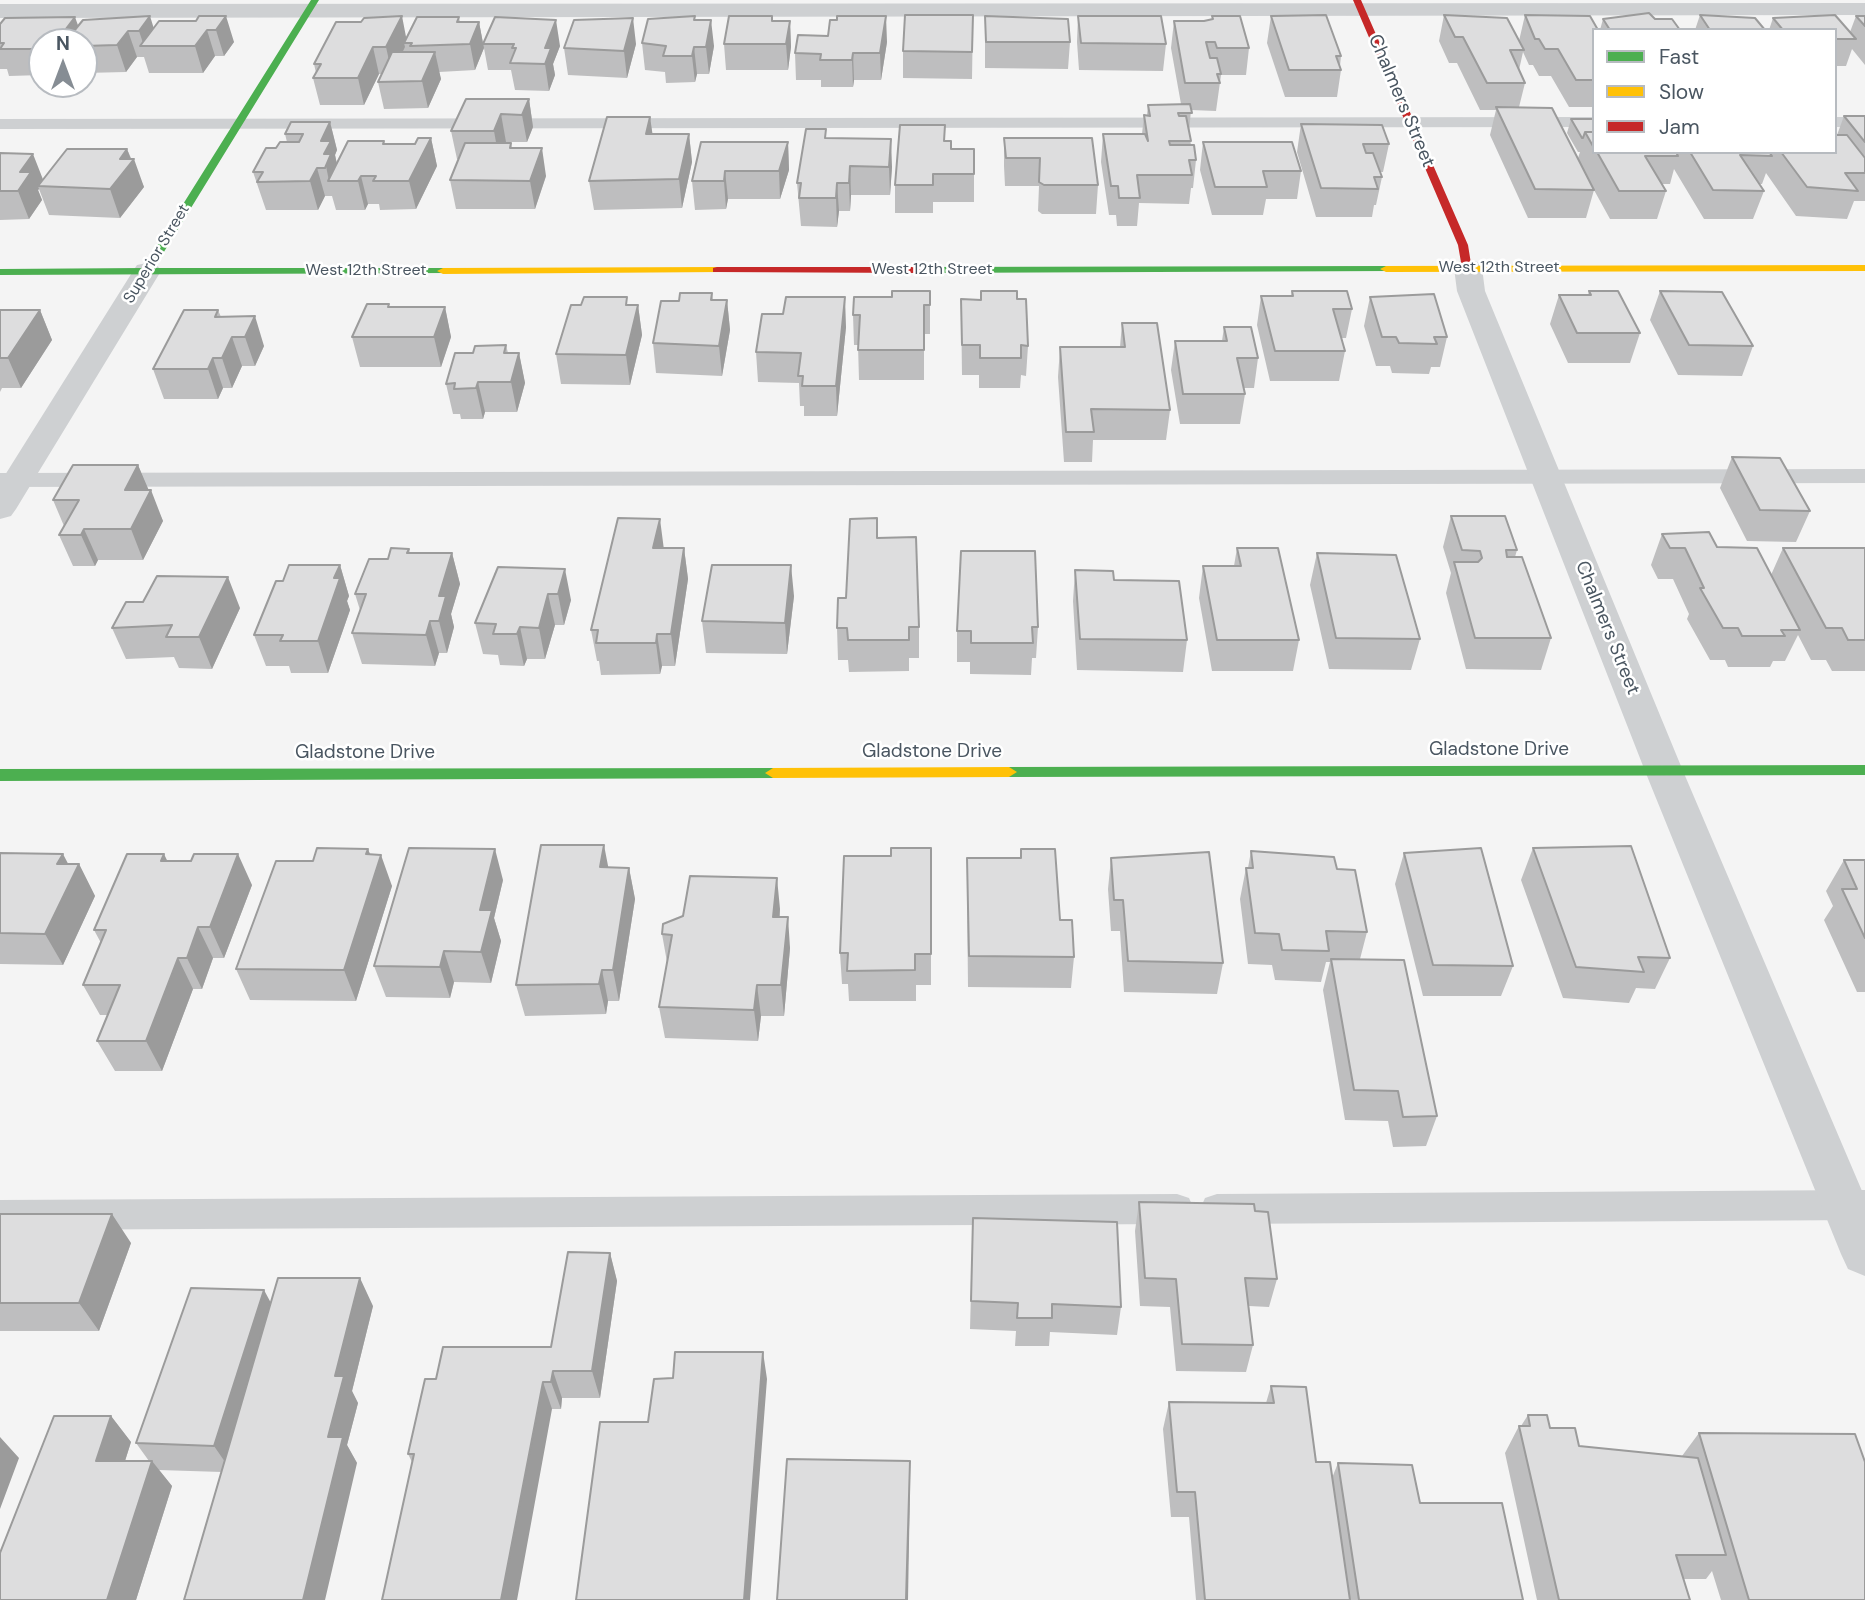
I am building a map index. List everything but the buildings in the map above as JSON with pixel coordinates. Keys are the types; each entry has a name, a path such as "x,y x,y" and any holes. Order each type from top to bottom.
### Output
{"street":[{"path":"0,12 312,6 1359,5 1865,9"},
{"name":"Chalmers Street","path":"1359,5 1462,245 1471,291 1664,771 1855,1205 1865,1254"},
{"name":"Superior Street","path":"0,509 9,480 147,271 312,6"},
{"name":"West 12th Street","path":"0,272 1865,268"},
{"name":"Gladstone Drive","path":"0,775 1865,770"}],"lane":[{"path":"0,124 1592,122"},
{"path":"1837,122 1865,122"},
{"path":"9,480 1865,476"},
{"path":"0,1215 1855,1205"}],"traffic: fast":[{"path":"147,271 315,0"},
{"path":"919,270 1386,269"},
{"path":"0,272 443,271"},
{"path":"1009,772 1865,770"},
{"path":"0,775 773,773"}],"traffic: slow":[{"path":"1386,269 1865,268"},
{"path":"443,271 717,270"},
{"path":"773,773 1009,772"}],"traffic: jam":[{"path":"1357,0 1463,245 1468,268"},
{"path":"717,270 919,270"}]}
